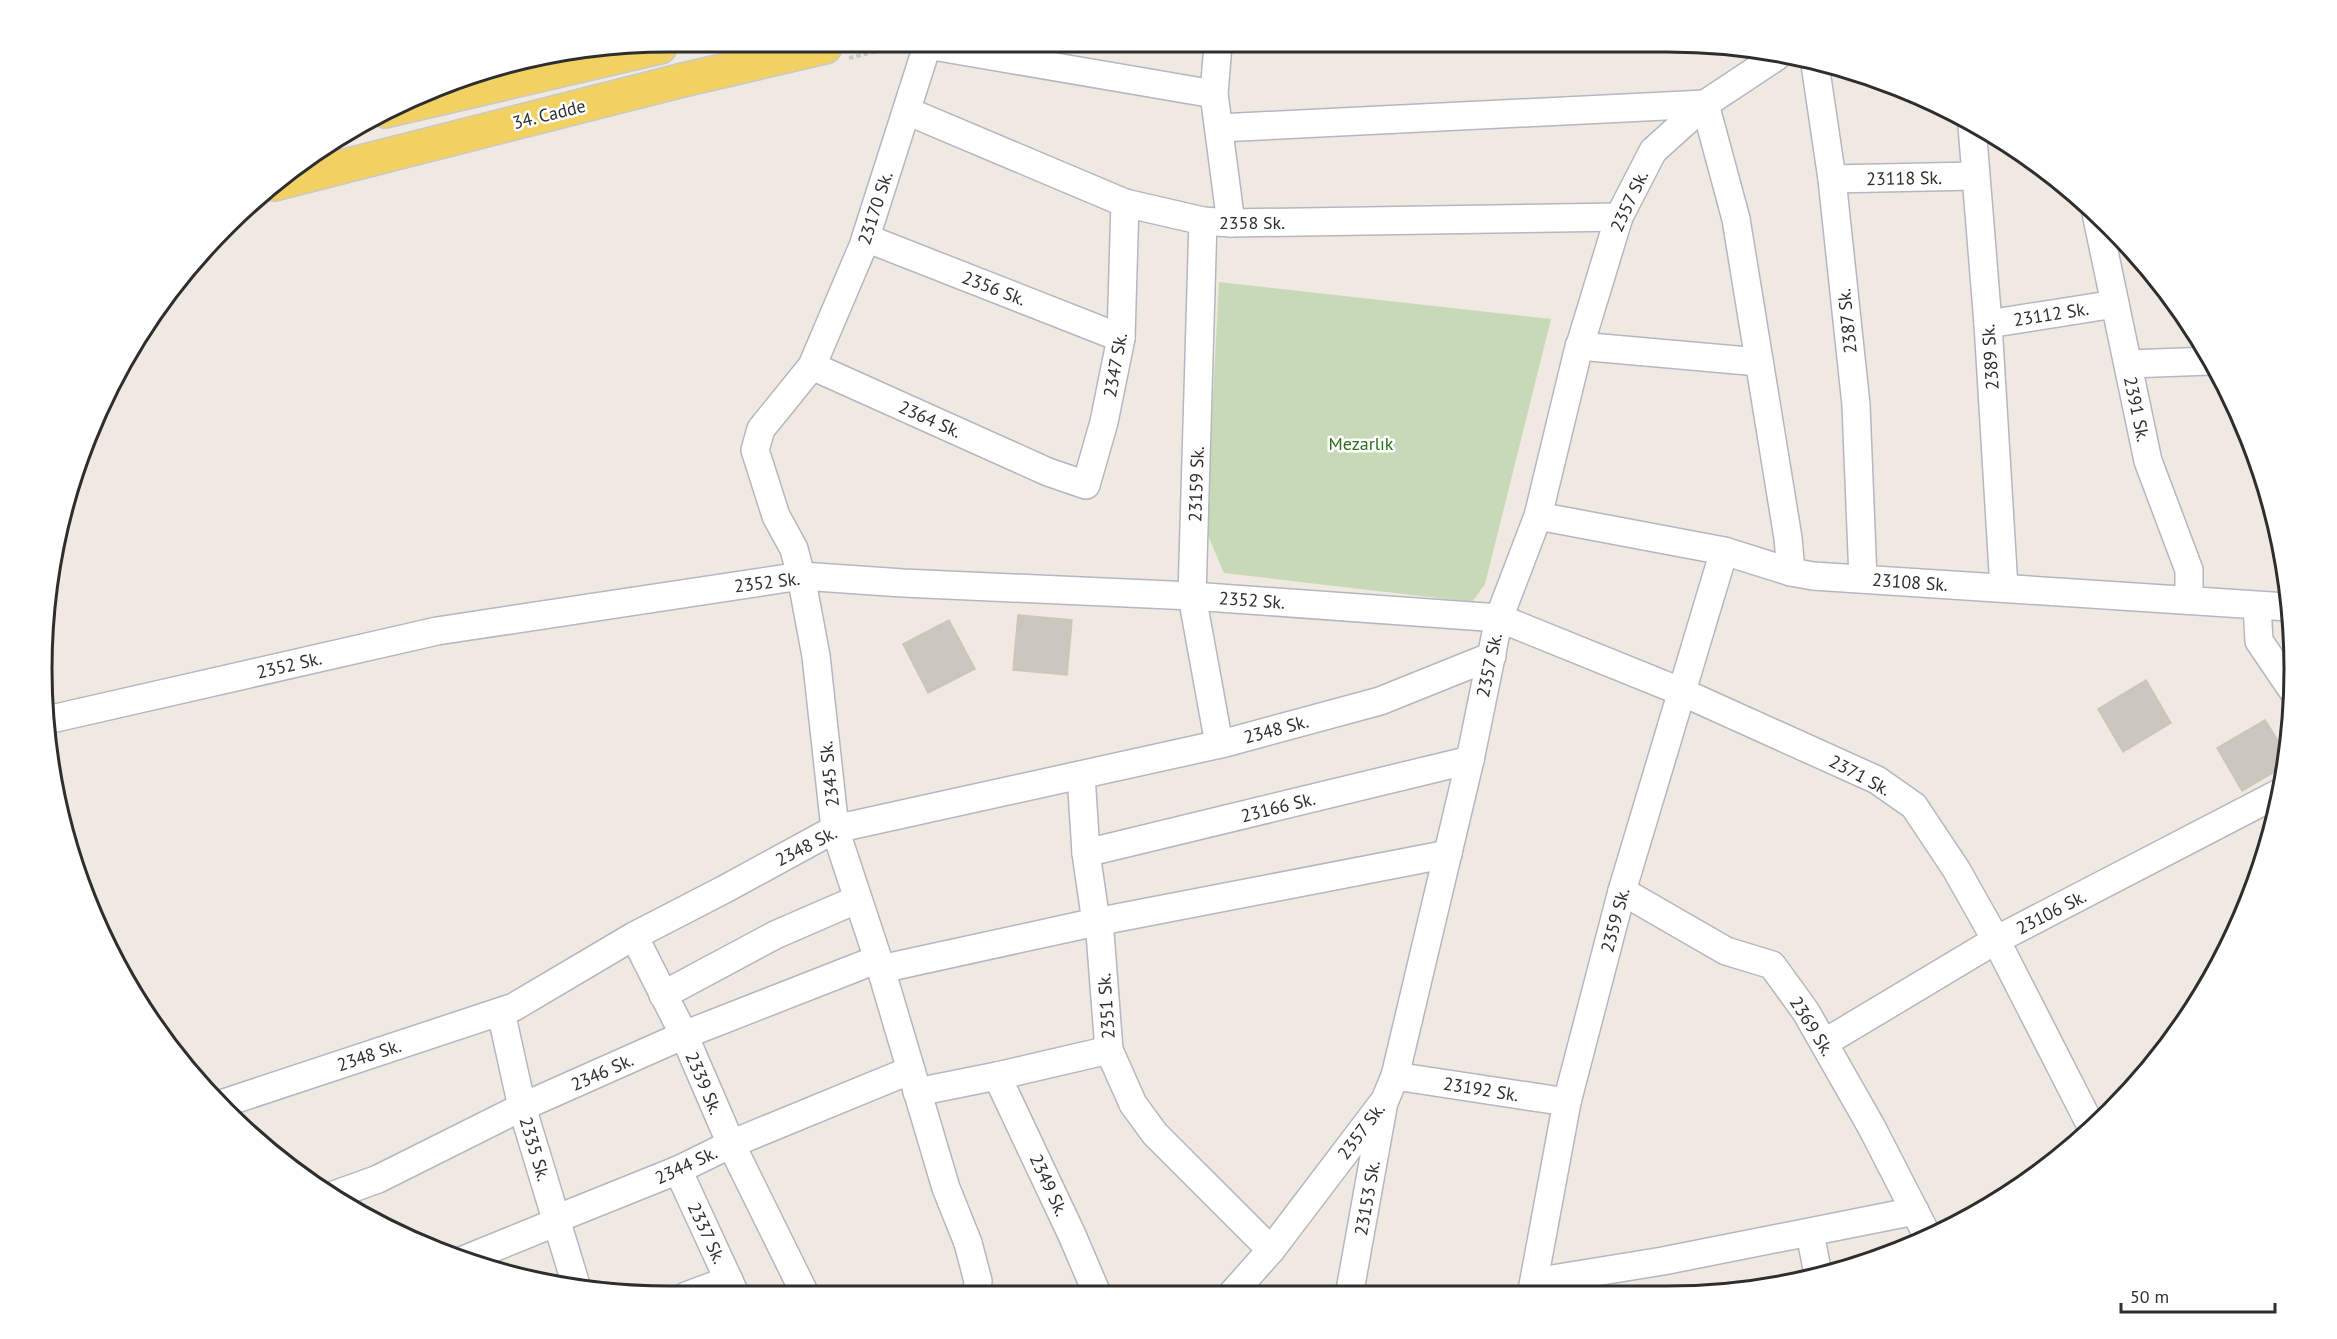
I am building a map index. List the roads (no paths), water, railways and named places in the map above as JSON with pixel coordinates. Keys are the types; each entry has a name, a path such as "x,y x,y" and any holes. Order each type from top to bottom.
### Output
{"main road":[{"name":"34. Cadde","path":"296,178 801,52"},
{"path":"444,95 568,61"}],"street":[{"name":"23170 Sk.","path":"812,366 866,238 925,52"},
{"path":"968,52 1214,94"},
{"path":"1217,52 1214,94 1231,223"},
{"name":"2357 Sk.","path":"1239,1286 1271,1250 1390,1088 1470,760 1499,618 1538,516 1579,346 1619,217 1653,151 1705,104 1770,61"},
{"name":"2387 Sk.","path":"1816,71 1832,179 1856,405 1863,579"},
{"path":"1218,128 1705,104 1736,219 1788,538 1791,572"},
{"name":"2358 Sk.","path":"907,111 1125,203 1203,221 1231,223 1619,217"},
{"name":"2389 Sk.","path":"1972,133 1988,324 2004,588"},
{"name":"23118 Sk.","path":"1832,179 1975,176"},
{"name":"2347 Sk.","path":"1048,472 1086,485 1104,422 1121,338 1125,203"},
{"name":"23159 Sk.","path":"1203,221 1192,596 1219,744"},
{"name":"2356 Sk.","path":"866,238 1121,338"},
{"name":"2391 Sk.","path":"2112,242 2115,304 2148,461 2189,570 2189,600"},
{"name":"23112 Sk.","path":"1988,324 2115,304"},
{"path":"1579,346 1759,362"},
{"path":"2128,364 2202,361"},
{"name":"2364 Sk.","path":"812,366 1048,472"},
{"name":"2345 Sk.","path":"812,366 762,429 755,450 776,516 794,549 801,576 816,656 835,829 879,964 946,1188 968,1243 977,1286"},
{"name":"23108 Sk.","path":"1538,516 1724,551 1791,572 1863,579 2281,607"},
{"name":"2359 Sk.","path":"1534,1286 1567,1102 1623,891 1724,551"},
{"name":"2352 Sk.","path":"55,718 437,631 801,576 1192,596 1499,618"},
{"path":"2257,606 2259,641 2284,677"},
{"name":"2371 Sk.","path":"1499,618 1682,692 1877,780 1914,806 1956,869 1996,940 2088,1120"},
{"name":"2348 Sk.","path":"229,1101 514,1007 634,936 835,829 1219,744 1380,701 1492,656"},
{"name":"23166 Sk.","path":"1086,853 1470,760"},
{"name":"2351 Sk.","path":"1081,775 1086,853 1096,922 1100,933 1109,1050 1133,1104 1155,1134 1271,1250"},
{"name":"23106 Sk.","path":"1824,1043 1996,940 2271,797"},
{"name":"2346 Sk.","path":"342,1192 378,1179 522,1107 684,1035 879,964 1448,854"},
{"name":"2369 Sk.","path":"1623,891 1726,951 1773,965 1806,1012 1824,1043 1871,1126 1925,1230"},
{"path":"663,995 776,935 858,899"},
{"name":"2339 Sk.","path":"634,936 684,1035 731,1144 801,1286"},
{"name":"2335 Sk.","path":"501,1012 522,1107 574,1279"},
{"name":"2344 Sk.","path":"474,1255 678,1170 731,1144 914,1081 997,1076 1109,1050"},
{"name":"2349 Sk.","path":"997,1076 1094,1286"},
{"name":"23192 Sk.","path":"1390,1088 1567,1102"},
{"name":"23153 Sk.","path":"1351,1286 1390,1088"},
{"name":"2337 Sk.","path":"678,1170 731,1286"},
{"path":"1547,1286 1915,1212"},
{"path":"1810,1233 1817,1268"}],"park label":[{"name":"Mezarlık","path":"1361,443"}]}
